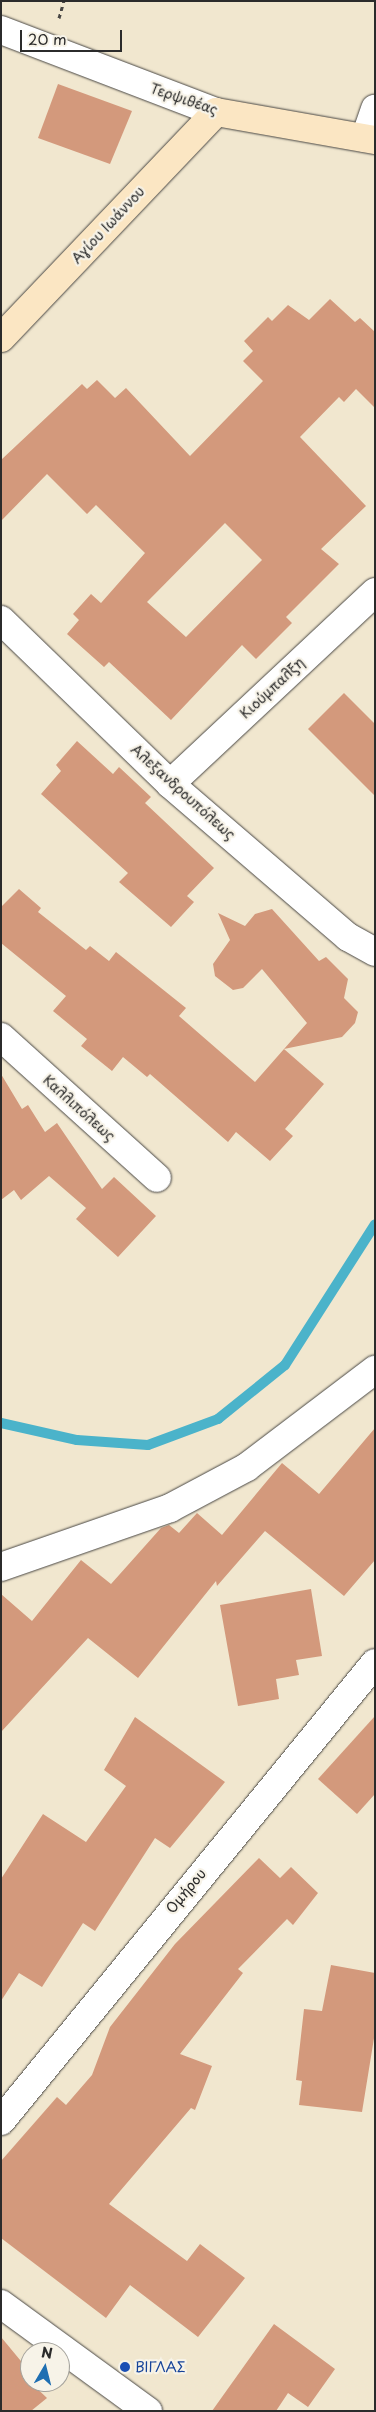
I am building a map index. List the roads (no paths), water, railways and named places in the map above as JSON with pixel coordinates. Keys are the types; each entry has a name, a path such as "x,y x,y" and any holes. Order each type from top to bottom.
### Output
{"street":[{"name":"Τερψιθέας","path":"1,30 216,112 370,139"},
{"path":"370,139 375,109"},
{"name":"Αγίου Ιωάννου","path":"1,338 216,112"},
{"name":"Κιούμπαλξη","path":"170,784 375,592"},
{"name":"Αλεξανδρουπόλεως","path":"1,620 170,784 348,937 375,952"},
{"name":"Καλλιπόλεως","path":"1,1037 157,1178"},
{"path":"1,1567 170,1508 247,1467 375,1370"},
{"name":"Ομήρου","path":"1,2121 375,1663"},
{"path":"1,2304 148,2411"}],"waterway":[{"path":"1,1423 77,1440 148,1445 218,1419 285,1365 375,1224"}],"place":[{"name":"ΒΙΓΛΑΣ","path":"125,2367"}]}
